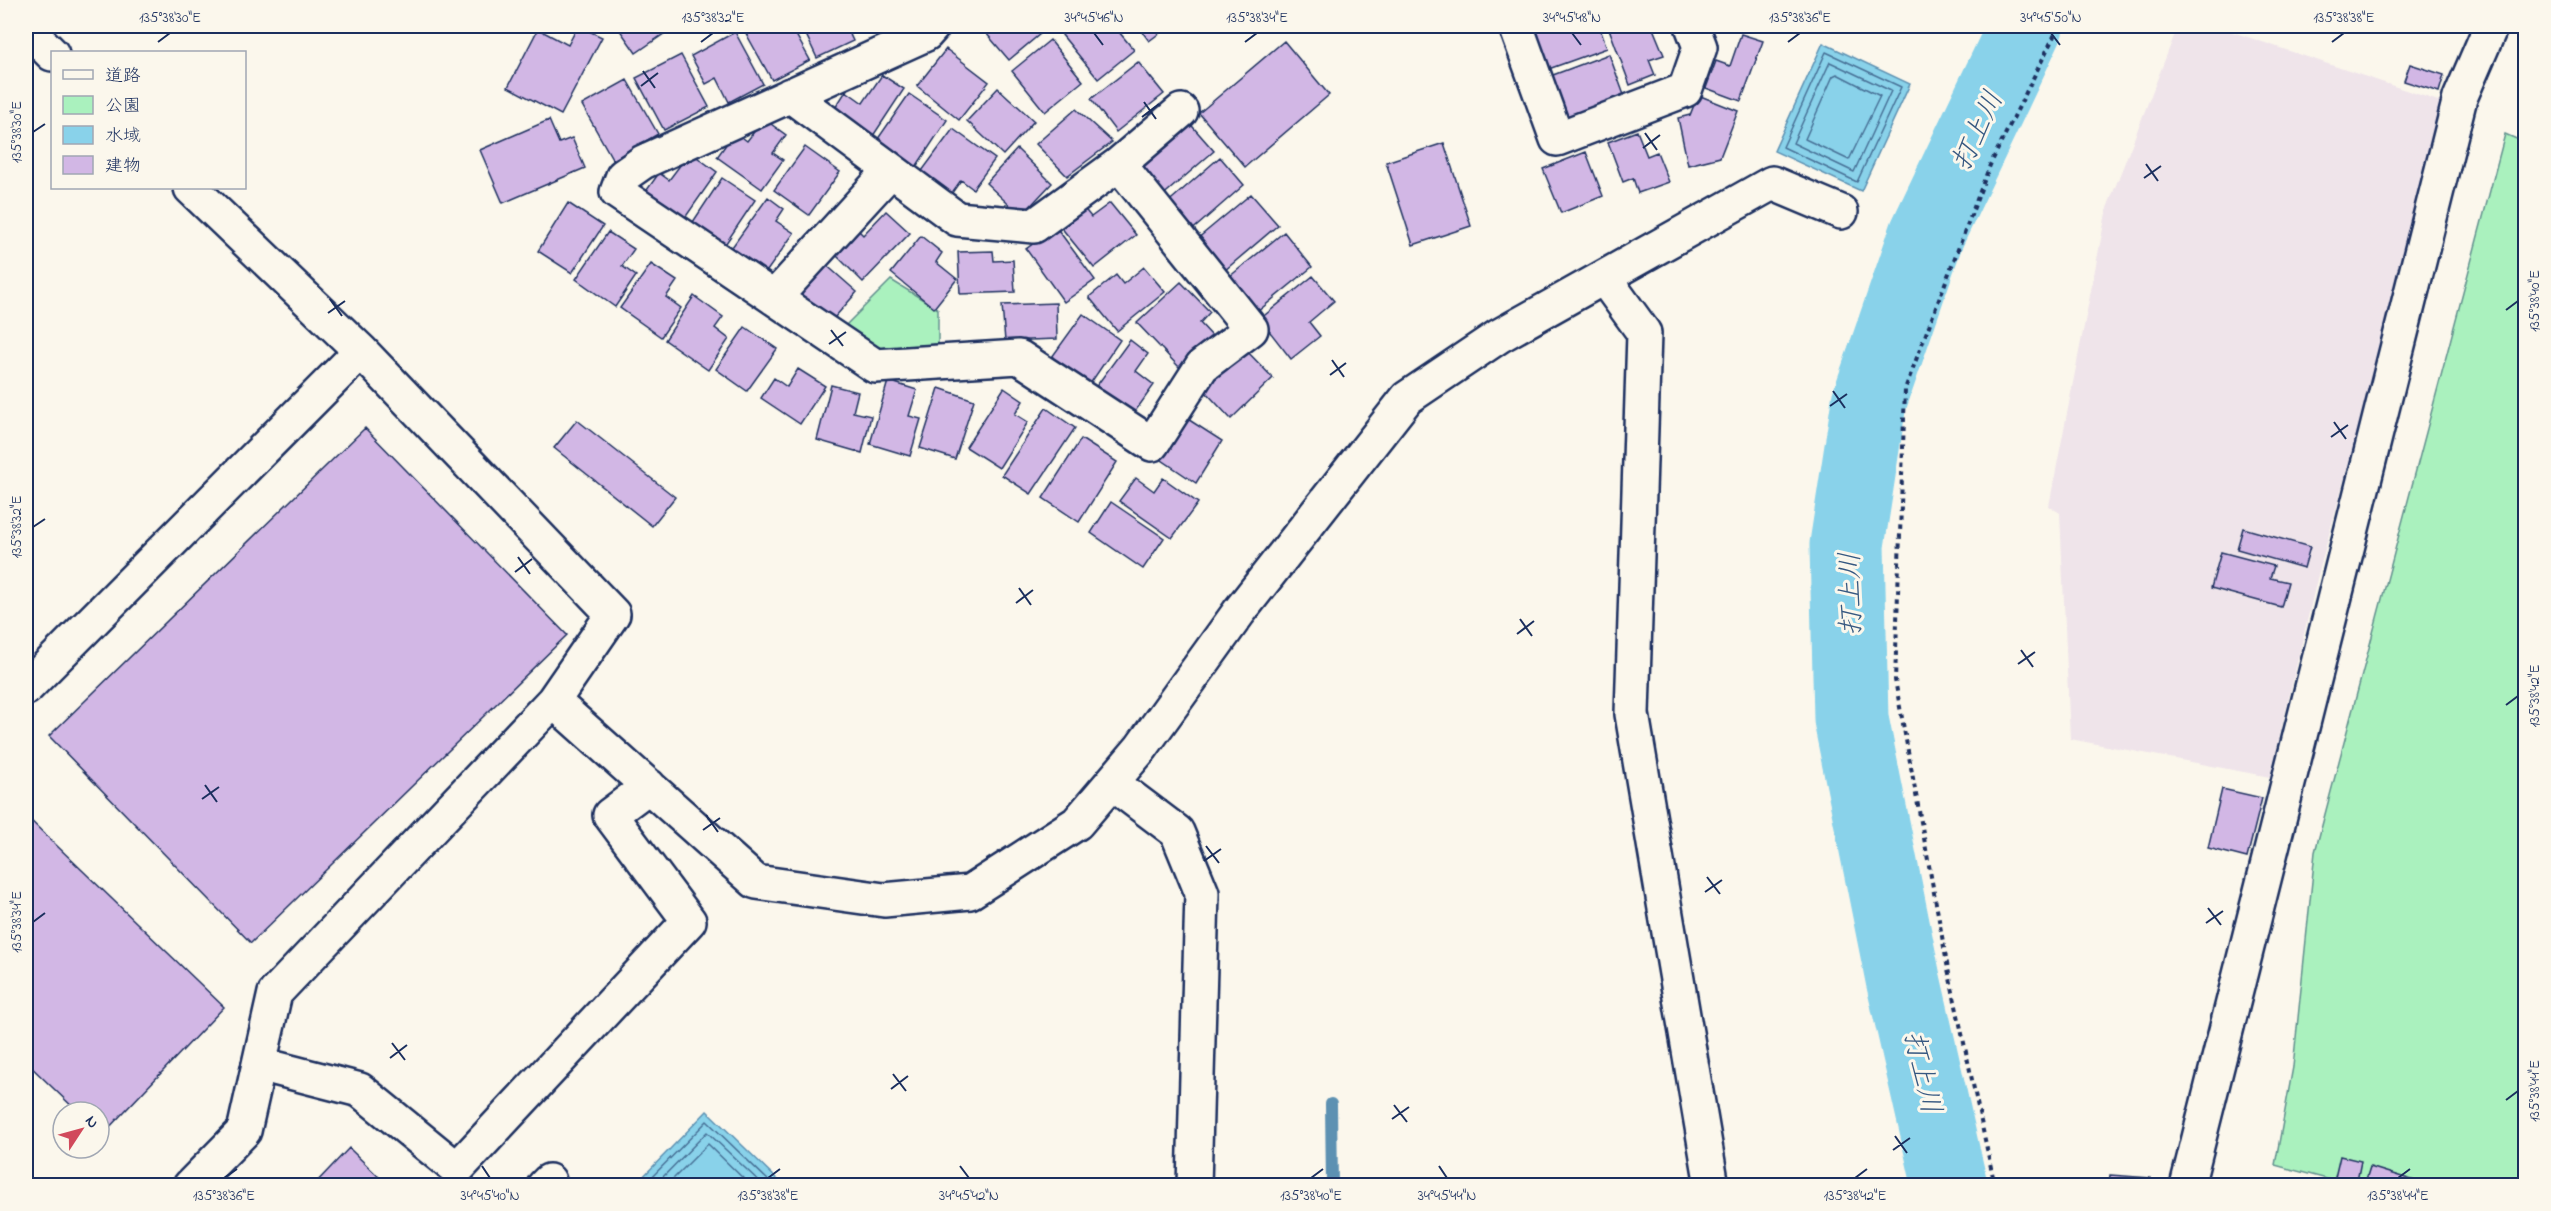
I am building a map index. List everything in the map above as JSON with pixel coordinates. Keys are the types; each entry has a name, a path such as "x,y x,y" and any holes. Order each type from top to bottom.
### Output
{"street":[{"path":"933,26 926,34 643,162 623,176 617,192 875,366 1019,357 1152,444 1202,366 1251,329 1119,164"},
{"path":"1516,26 1557,139 1685,90 1700,47 1692,26"},
{"path":"2187,1185 2460,98 2491,26"},
{"path":"26,28 51,53"},
{"path":"790,95 957,219 1034,225 1119,164 1181,111"},
{"path":"774,298 891,170"},
{"path":"553,701 756,882 884,900 970,892 1077,823 1141,748 1239,612 1407,398 1499,336 1605,279 1772,183 1841,212"},
{"path":"190,1185 244,1131 275,993 553,701 613,614 361,351 192,189"},
{"path":"1605,279 1644,333 1632,714 1712,1185"},
{"path":"26,688 361,351"},
{"path":"1112,783 1177,831 1202,893 1194,1185"},
{"path":"260,1064 360,1090 457,1169 688,921 610,815 649,786"}],"path":[{"path":"1995,1185 1948,969 1895,680 1905,389 1990,165 2059,26"}],"shaded area":[{"path":"2178,26 2215,26 2447,104 2318,575 2270,777 2070,739 2060,513 2049,506 2107,208"}],"green space":[{"path":"2505,134 2526,143 2525,1185 2349,1185 2275,1165 2293,1067 2315,852"},
{"path":"891,280 938,309 938,344 862,349 841,330"}],"water":[{"path":"1823,43 1910,84 1861,191 1774,151"},
{"path":"707,1111 783,1185 635,1185"}],"building":[{"path":"578,26 602,37 561,115 508,87 538,29 568,45"},
{"path":"617,26 659,26 665,33 636,53"},
{"path":"791,26 810,60 772,80 743,28"},
{"path":"802,26 846,26 853,41 817,58"},
{"path":"980,26 1043,26 1046,29 1009,60"},
{"path":"1073,26 1097,26 1102,32 1114,26 1134,50 1098,79 1062,35"},
{"path":"1138,26 1169,26 1149,41"},
{"path":"1538,26 1599,26 1607,48 1543,71 1528,29"},
{"path":"1608,26 1652,26 1664,55 1649,60 1655,75 1630,85"},
{"path":"735,32 763,84 729,102 717,78 706,84 691,56"},
{"path":"1741,34 1763,41 1741,101 1706,88 1716,61 1730,66"},
{"path":"1050,40 1083,81 1045,112 1012,71"},
{"path":"1284,41 1329,95 1245,167 1199,113"},
{"path":"946,49 989,82 959,120 917,86"},
{"path":"1609,54 1624,95 1561,119 1545,78"},
{"path":"681,55 709,107 664,130 636,78"},
{"path":"1138,62 1164,94 1116,132 1091,99"},
{"path":"2410,64 2444,75 2439,92 2404,81"},
{"path":"882,75 904,89 869,142 830,116 846,91 863,103"},
{"path":"627,80 658,134 613,160 582,105"},
{"path":"998,88 1034,121 1003,155 967,121"},
{"path":"909,94 947,120 914,170 875,143"},
{"path":"1698,95 1738,111 1720,157 1688,165 1678,118 1690,115"},
{"path":"1076,109 1112,142 1067,176 1036,144"},
{"path":"764,119 786,135 773,153 783,160 762,189 717,157 735,132 747,141"},
{"path":"1186,119 1214,151 1160,198 1133,166"},
{"path":"549,120 559,143 572,138 585,168 503,203 480,150"},
{"path":"953,129 995,159 973,189 961,180 949,197 919,175"},
{"path":"1637,131 1647,156 1657,152 1669,182 1638,193 1633,178 1623,182 1608,142"},
{"path":"1444,143 1471,226 1413,245 1386,162"},
{"path":"805,147 840,172 809,215 774,190"},
{"path":"1017,149 1052,183 1021,216 986,183"},
{"path":"690,152 717,172 680,225 642,197 659,173 669,180"},
{"path":"1586,152 1603,196 1561,213 1543,169"},
{"path":"1220,157 1244,185 1189,233 1165,205"},
{"path":"722,178 755,200 722,249 689,228"},
{"path":"1251,194 1278,225 1224,271 1197,239"},
{"path":"768,197 784,209 776,221 794,233 762,278 727,254"},
{"path":"568,203 603,226 572,273 538,251"},
{"path":"1110,203 1136,235 1094,268 1060,226 1083,207 1091,217"},
{"path":"886,211 910,233 863,282 831,250 854,226 863,235"},
{"path":"1056,227 1095,280 1064,302 1026,249"},
{"path":"608,232 634,249 622,266 636,276 615,307 576,279"},
{"path":"1284,232 1312,267 1257,312 1229,277"},
{"path":"921,236 942,253 936,262 957,279 934,308 891,273"},
{"path":"993,251 994,261 1013,260 1015,292 960,294 958,252"},
{"path":"824,263 857,292 827,326 794,298"},
{"path":"651,264 677,281 666,297 681,308 661,337 620,308"},
{"path":"1144,267 1165,292 1117,331 1089,297 1116,275 1123,284"},
{"path":"1313,276 1334,301 1309,322 1320,336 1291,359 1260,319"},
{"path":"1181,282 1210,312 1200,323 1212,336 1179,367 1137,323"},
{"path":"694,296 723,317 715,328 729,339 708,370 665,340"},
{"path":"1056,303 1057,339 1005,341 1002,305"},
{"path":"1083,314 1120,340 1090,384 1052,357"},
{"path":"745,327 777,349 747,391 716,369"},
{"path":"1130,340 1148,354 1136,371 1154,385 1129,420 1092,392"},
{"path":"1243,347 1273,378 1231,419 1202,388"},
{"path":"798,369 825,386 800,424 761,398 774,378 787,387"},
{"path":"888,381 917,390 909,416 921,419 910,456 870,444"},
{"path":"831,385 858,392 853,412 871,416 862,453 817,440"},
{"path":"939,388 974,400 955,459 920,448"},
{"path":"1004,388 1023,401 1015,414 1028,422 999,468 966,447"},
{"path":"1046,408 1075,428 1031,494 1002,475"},
{"path":"1183,416 1222,441 1196,483 1156,456"},
{"path":"577,420 675,497 652,526 554,448"},
{"path":"365,428 567,635 251,943 49,736"},
{"path":"1081,439 1117,462 1079,522 1043,498"},
{"path":"1136,478 1154,491 1163,478 1198,503 1172,538 1119,501"},
{"path":"1111,502 1164,538 1143,569 1091,533"},
{"path":"2243,528 2310,547 2304,568 2237,549"},
{"path":"2221,552 2274,566 2270,578 2288,582 2281,607 2211,588"},
{"path":"2222,789 2262,798 2247,858 2208,848"},
{"path":"26,816 224,1007 111,1126 111,1100 66,1100 26,1062"},
{"path":"349,1148 383,1181 378,1186 313,1186"},
{"path":"2340,1156 2361,1161 2356,1186 2333,1186"},
{"path":"2370,1167 2431,1186 2364,1186"},
{"path":"2110,1175 2150,1178 2149,1186 2109,1186"}],"waterway":[{"name":"打上川","path":"1950,1186 1903,979 1851,719 1847,545 1869,402 1927,234 2026,26"},
{"path":"1331,1104 1332,1186"}]}
